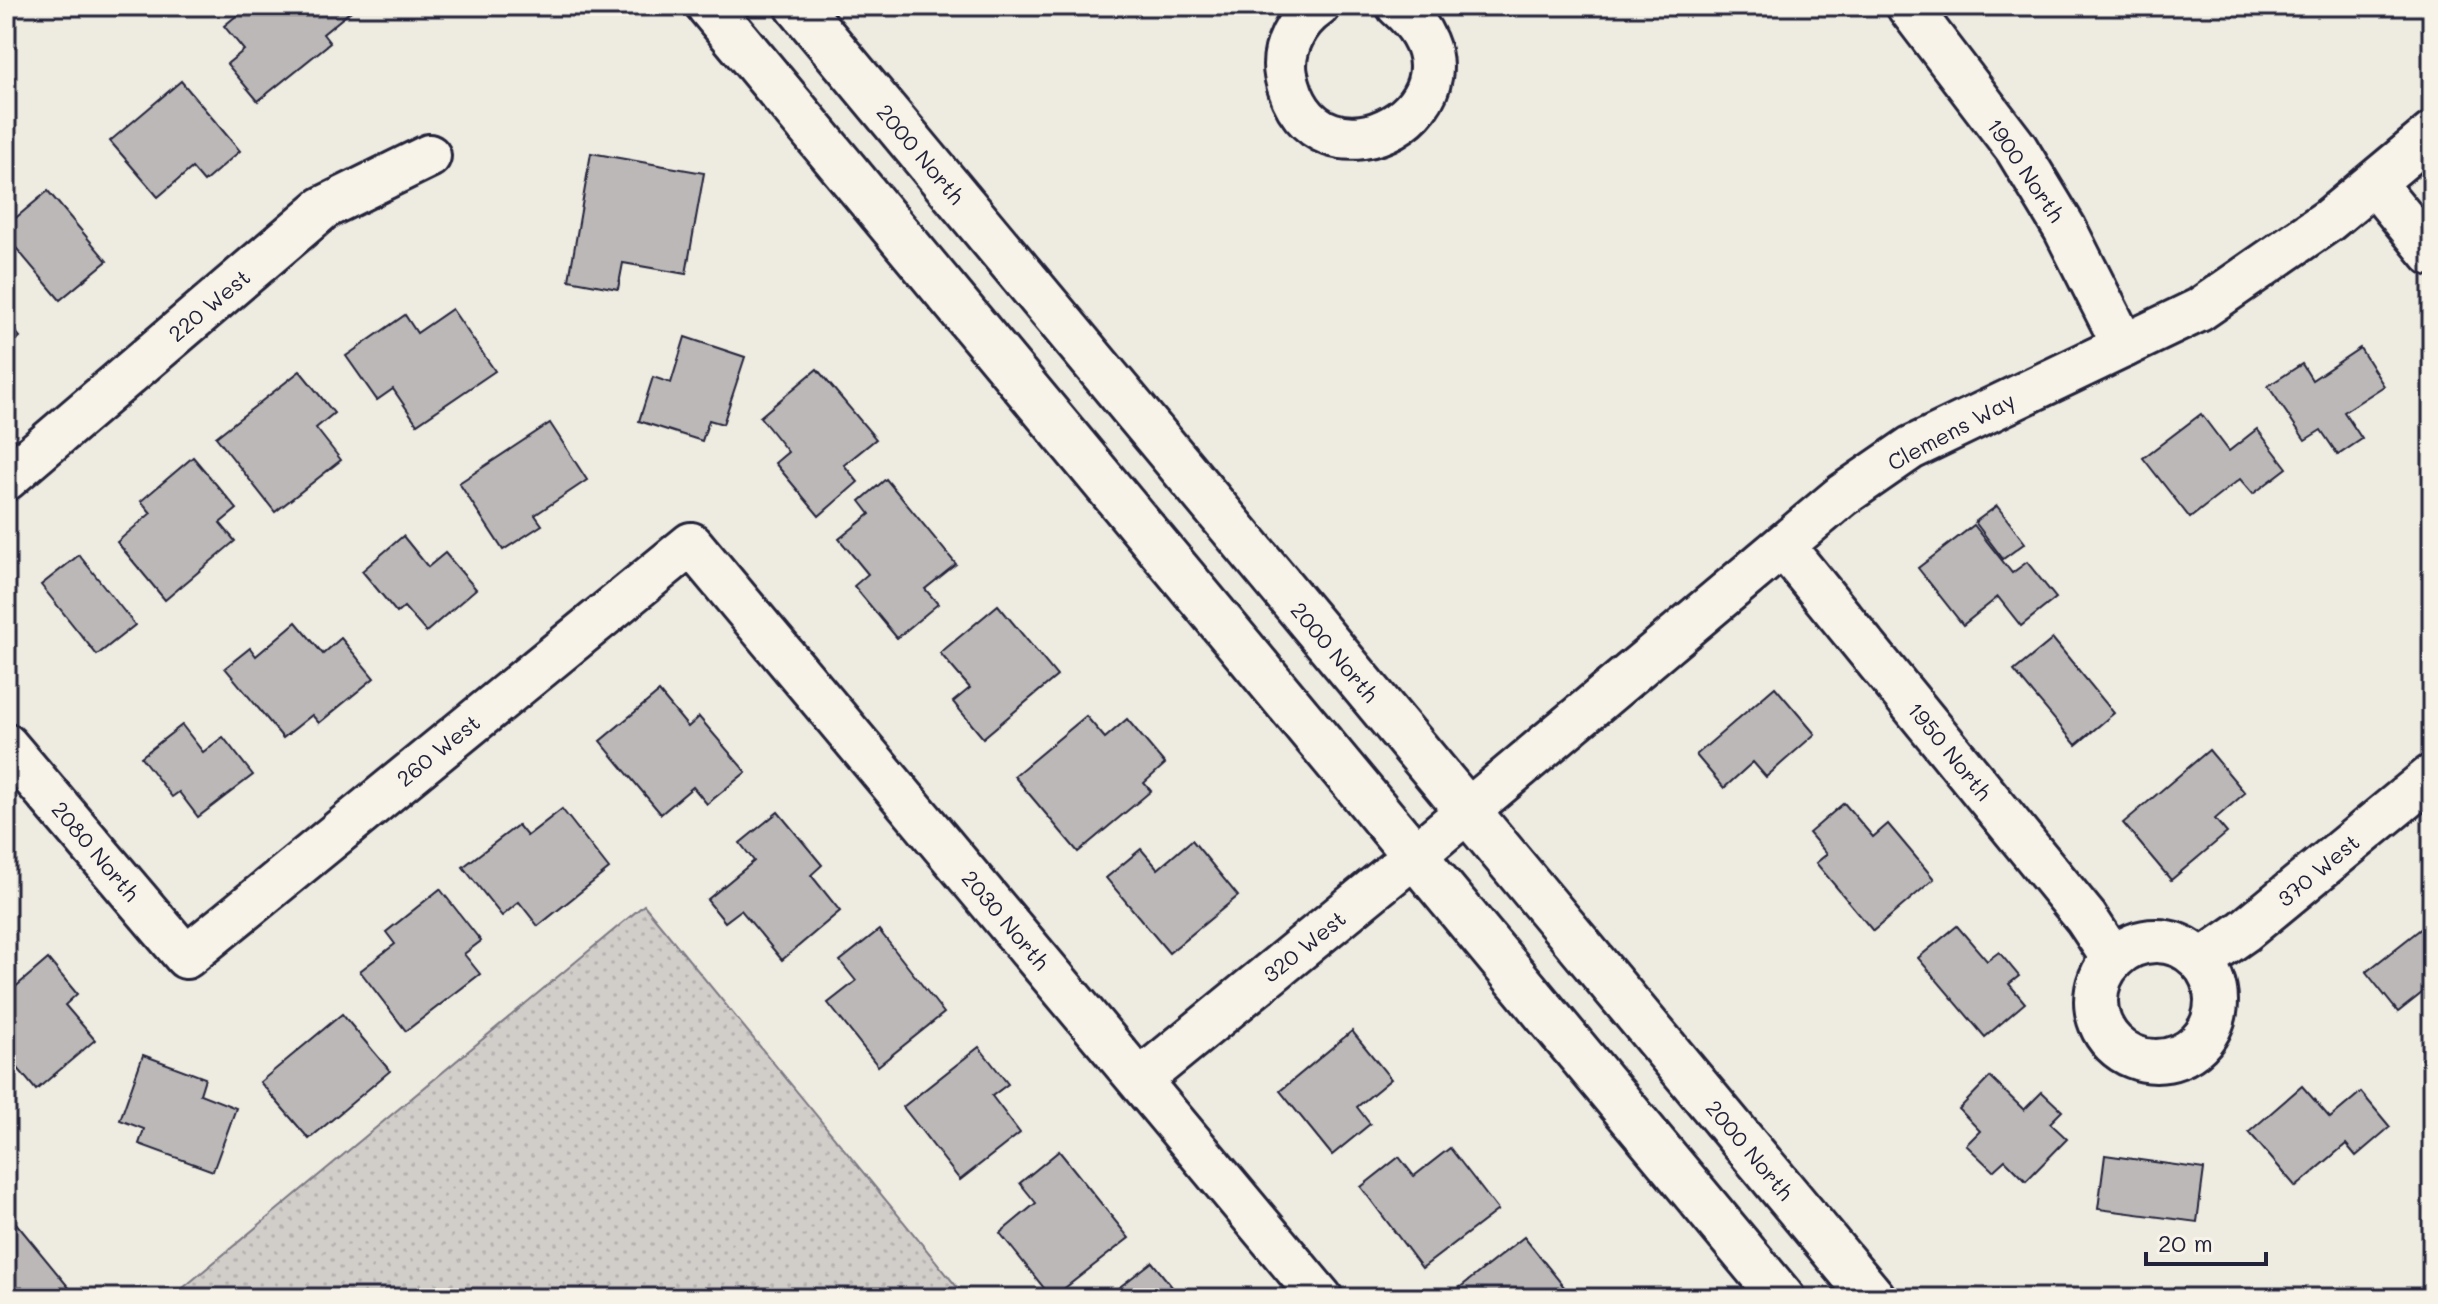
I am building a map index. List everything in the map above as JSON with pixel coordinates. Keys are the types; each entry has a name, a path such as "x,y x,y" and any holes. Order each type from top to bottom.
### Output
{"street":[{"path":"709,6 1782,1298"},
{"name":"2000 North","path":"798,6 1873,1298"},
{"path":"1314,7 1298,25 1288,46 1285,68 1289,91 1301,111 1318,127 1339,136 1362,139 1384,134 1404,122 1419,105 1428,84 1430,61 1425,38 1398,6"},
{"name":"1900 North","path":"1908,6 2016,148 2065,229 2124,346"},
{"name":"Clemens Way","path":"1468,811 1843,495 1911,448 2212,302 2264,268 2432,134"},
{"name":"220 West","path":"6,479 323,208 429,156"},
{"path":"2374,183 2432,254"},
{"name":"260 West","path":"186,957 691,544"},
{"name":"2030 North","path":"691,544 1321,1298"},
{"name":"1950 North","path":"1783,546 2086,918 2113,959"},
{"name":"2080 North","path":"6,745 186,957"},
{"name":"370 West","path":"2201,961 2244,931 2432,776"},
{"name":"320 West","path":"1140,1080 1468,811"},
{"path":"2158,940 2189,950 2201,961 2215,990 2213,1023 2204,1037 2179,1057 2146,1061 2117,1047 2099,1020 2097,987 2113,959 2126,948 2158,940"}],"shaded area":[{"path":"644,905 966,1298 171,1298"}],"building":[{"path":"248,6 347,6 351,11 323,34 330,43 258,101 227,64 244,50 224,26"},
{"path":"181,81 240,151 204,182 192,168 158,197 110,141"},
{"path":"591,153 704,173 686,274 623,263 618,289 569,280"},
{"path":"48,191 107,261 60,300 6,236 6,226"},
{"path":"452,309 495,371 417,424 393,389 377,400 346,356 405,315 417,333"},
{"path":"6,320 20,337 6,350"},
{"path":"685,337 745,357 723,424 709,420 702,441 639,421 653,377 671,383"},
{"path":"2360,348 2384,386 2344,412 2362,439 2338,455 2321,430 2305,440 2268,386 2302,364 2312,380"},
{"path":"817,369 876,439 844,465 858,482 819,516 775,463 788,452 760,417"},
{"path":"300,371 334,413 316,428 341,460 275,512 216,437"},
{"path":"2201,414 2229,451 2257,429 2287,468 2253,494 2240,479 2190,518 2143,458"},
{"path":"550,423 587,480 535,515 542,525 503,550 459,483"},
{"path":"193,457 237,509 220,523 235,541 165,600 117,542 151,513 141,501"},
{"path":"886,479 956,564 925,589 938,604 897,638 854,586 868,574 839,539 870,514 860,501"},
{"path":"1997,506 2025,543 2003,559 1975,522"},
{"path":"1974,525 2012,573 2027,562 2056,598 2021,626 1998,597 1963,625 1918,568"},
{"path":"403,536 428,567 445,553 476,589 426,632 404,607 397,613 362,571"},
{"path":"79,555 135,625 97,655 41,585"},
{"path":"998,605 1057,676 983,738 953,702 970,688 940,653"},
{"path":"296,622 323,654 341,638 374,678 319,723 312,715 283,738 225,668 250,648 256,656"},
{"path":"2053,639 2114,713 2076,745 2014,671"},
{"path":"1775,687 1815,734 1766,777 1753,762 1724,788 1696,755"},
{"path":"659,692 688,727 699,717 746,772 707,804 693,787 661,814 600,741"},
{"path":"1086,716 1105,738 1127,719 1165,764 1144,783 1151,791 1078,852 1014,776"},
{"path":"182,725 203,752 223,737 253,775 198,817 179,792 172,797 141,757"},
{"path":"2209,750 2245,793 2215,819 2227,833 2171,880 2123,823"},
{"path":"1844,803 1873,837 1888,824 1934,879 1873,931 1816,863 1827,854 1809,833"},
{"path":"562,809 609,869 538,926 519,902 502,916 463,867 518,825 527,836"},
{"path":"778,812 822,865 811,875 840,911 782,960 741,910 725,922 707,900 754,861 740,843"},
{"path":"1192,840 1238,896 1169,953 1106,878 1141,849 1158,869"},
{"path":"440,889 481,941 464,954 480,974 406,1031 360,971 395,944 386,932"},
{"path":"2432,920 2432,985 2398,1012 2366,972"},
{"path":"1957,926 1987,961 1999,952 2019,976 2009,984 2025,1003 1985,1037 1918,958"},
{"path":"879,930 944,1013 878,1066 828,1003 856,981 840,961"},
{"path":"48,959 77,994 65,1005 95,1040 36,1090 6,1054 6,995"},
{"path":"342,1014 390,1071 309,1139 260,1082"},
{"path":"1352,1031 1391,1079 1357,1107 1370,1124 1332,1155 1280,1091"},
{"path":"979,1047 1008,1084 992,1096 1020,1133 960,1180 903,1107"},
{"path":"143,1055 205,1078 200,1094 236,1108 213,1171 139,1144 144,1129 120,1120"},
{"path":"1990,1077 2024,1110 2042,1092 2062,1111 2050,1123 2067,1139 2026,1181 2005,1160 1993,1171 1966,1145 1980,1131 1959,1109"},
{"path":"2302,1086 2330,1118 2361,1092 2390,1127 2356,1156 2346,1144 2296,1187 2249,1132"},
{"path":"1450,1148 1498,1210 1422,1268 1361,1187 1399,1157 1414,1176"},
{"path":"1059,1151 1129,1238 1052,1298 1000,1233 1036,1203 1020,1183"},
{"path":"2105,1155 2204,1169 2197,1222 2098,1209"},
{"path":"6,1211 75,1295 72,1298 6,1298"},
{"path":"1524,1237 1573,1298 1450,1298 1449,1296"},
{"path":"1152,1262 1181,1298 1116,1298 1112,1293"}]}
